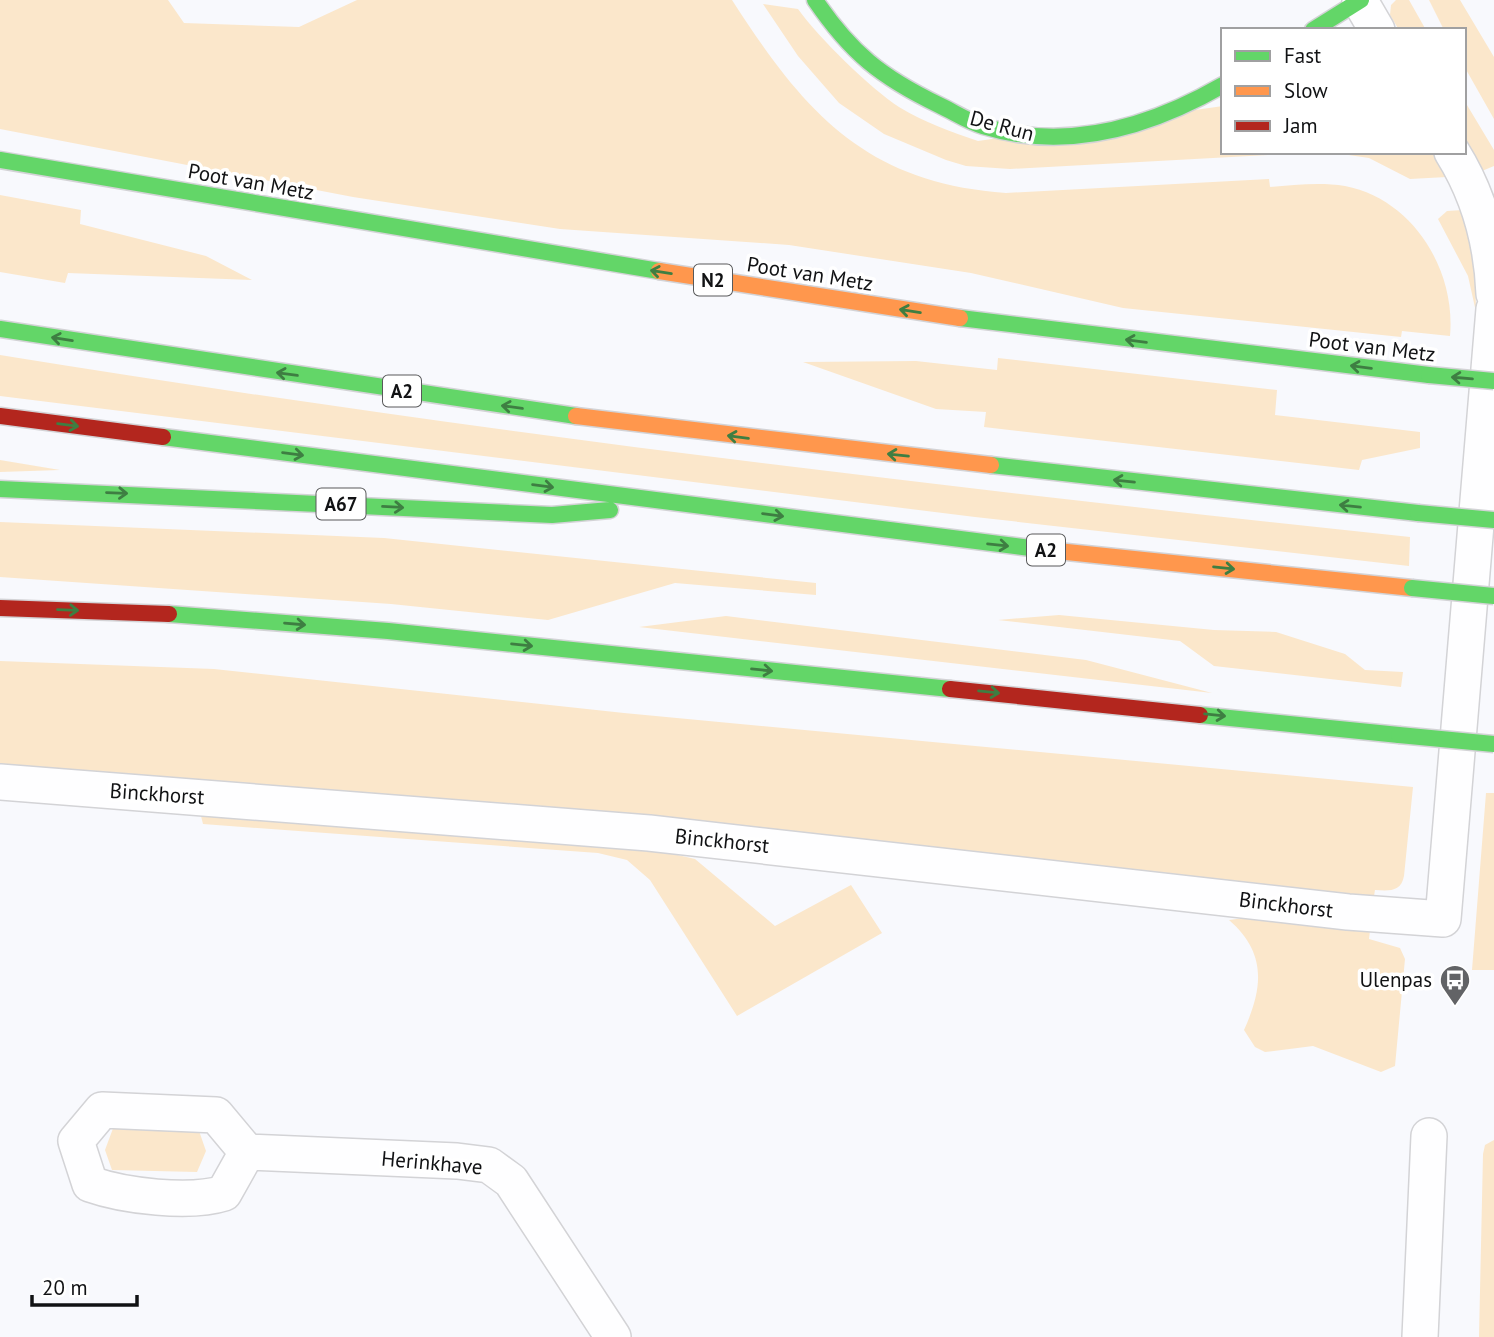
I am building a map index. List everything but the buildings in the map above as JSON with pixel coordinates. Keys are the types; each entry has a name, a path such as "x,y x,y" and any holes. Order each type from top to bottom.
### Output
{"main road":[{"name":"De Run","path":"814,0 845,41 873,68 902,88 983,125 1017,133 1046,137 1081,136 1118,129 1158,119 1221,86"},
{"path":"1316,28 1361,0"},
{"name":"Poot van Metz","path":"0,160 448,238 1002,325 1494,381"},
{"name":"A2","path":"0,329 645,426 1494,520"},
{"name":"A2","path":"0,416 947,539 1494,596"},
{"name":"A67","path":"0,489 552,515 681,503"},
{"path":"0,608 149,612 388,631 1494,744"}],"street":[{"path":"1361,0 1376,28"},
{"path":"1453,154 1485,226 1493,255 1494,294"},
{"name":"Binckhorst","path":"0,782 649,833 1348,912 1443,919 1493,321"},
{"path":"1420,1337 1429,1136"},
{"name":"Herinkhave","path":"247,1152 457,1161 489,1165 511,1181 613,1337"}],"shaded area":[{"path":"0,0 168,0 184,23 299,27 357,0 732,0 785,76 813,108 843,135 876,157 914,174 957,186 1006,193 1269,179 1270,187 1326,184 1369,193 1410,222 1425,241 1446,287 1450,336 1402,331 1401,337 1123,308 971,273 789,245 560,229 353,197 0,129"},
{"path":"1396,0 1409,0 1425,28 1398,28 1390,15 1391,5"},
{"path":"1429,0 1460,0 1494,57 1494,119 1466,70 1466,28 1443,28"},
{"path":"763,4 798,9 831,47 887,99 928,122 978,141 1221,106 1221,154 1268,155 1010,169 966,166 884,134 839,103 798,56"},
{"path":"1466,103 1494,150 1494,166 1482,171 1466,142"},
{"path":"1342,154 1436,154 1447,177 1410,179 1369,158"},
{"path":"0,195 81,210 80,224 206,256 252,280 68,273 65,283 0,272"},
{"path":"1463,210 1475,261 1476,312 1468,276 1438,219 1447,211"},
{"path":"0,355 176,383 704,456 1410,537 1409,566 975,517 0,396"},
{"path":"998,358 1277,390 1275,415 1420,432 1420,448 1362,460 1359,470 984,427 986,412 936,409 803,362 916,361 997,370"},
{"path":"0,460 60,470 0,472"},
{"path":"0,522 384,538 816,583 816,595 675,583 548,620 391,604 0,577"},
{"path":"1059,615 1214,630 1276,632 1345,654 1365,670 1403,672 1401,687 1214,666 1180,641 998,620"},
{"path":"726,616 1086,660 1212,693 639,627"},
{"path":"0,661 214,669 624,713 1413,787 1404,876 1397,888 1375,890 1373,902 0,767"},
{"path":"1486,793 1494,793 1494,970 1472,970"},
{"path":"199,808 639,846 695,859 775,926 851,885 882,933 737,1016 650,880 627,860 598,853 203,824"},
{"path":"1282,913 1371,922 1369,939 1400,948 1405,959 1395,1066 1381,1072 1313,1046 1265,1052 1255,1047 1244,1030 1255,1000 1258,972 1250,945 1229,920"},
{"path":"115,1123 198,1128 206,1151 197,1172 112,1170 105,1150"},
{"path":"1494,1140 1494,1337 1479,1337 1483,1154 1485,1145"}],"traffic: fast":[{"path":"815,0 855,49 900,84 971,122 1014,133 1076,136 1107,131 1166,113 1221,86"},
{"path":"1316,28 1361,0"},
{"path":"0,160 659,271"},
{"path":"960,318 1429,375"},
{"path":"0,329 576,416"},
{"path":"1429,375 1494,381"},
{"path":"163,437 1038,549"},
{"path":"991,465 1418,513"},
{"path":"0,489 552,515 610,510"},
{"path":"1418,513 1494,520"},
{"path":"1412,588 1494,596"},
{"path":"169,614 388,631 950,689"},
{"path":"1200,715 1399,735"},
{"path":"1399,735 1494,744"}],"traffic: slow":[{"path":"659,271 960,318"},
{"path":"576,416 991,465"},
{"path":"1038,549 1412,588"}],"traffic: jam":[{"path":"0,416 163,437"},
{"path":"0,608 169,614"},
{"path":"950,689 1200,715"}],"place":[{"name":"Ulenpas","path":"1455,1007"}]}
